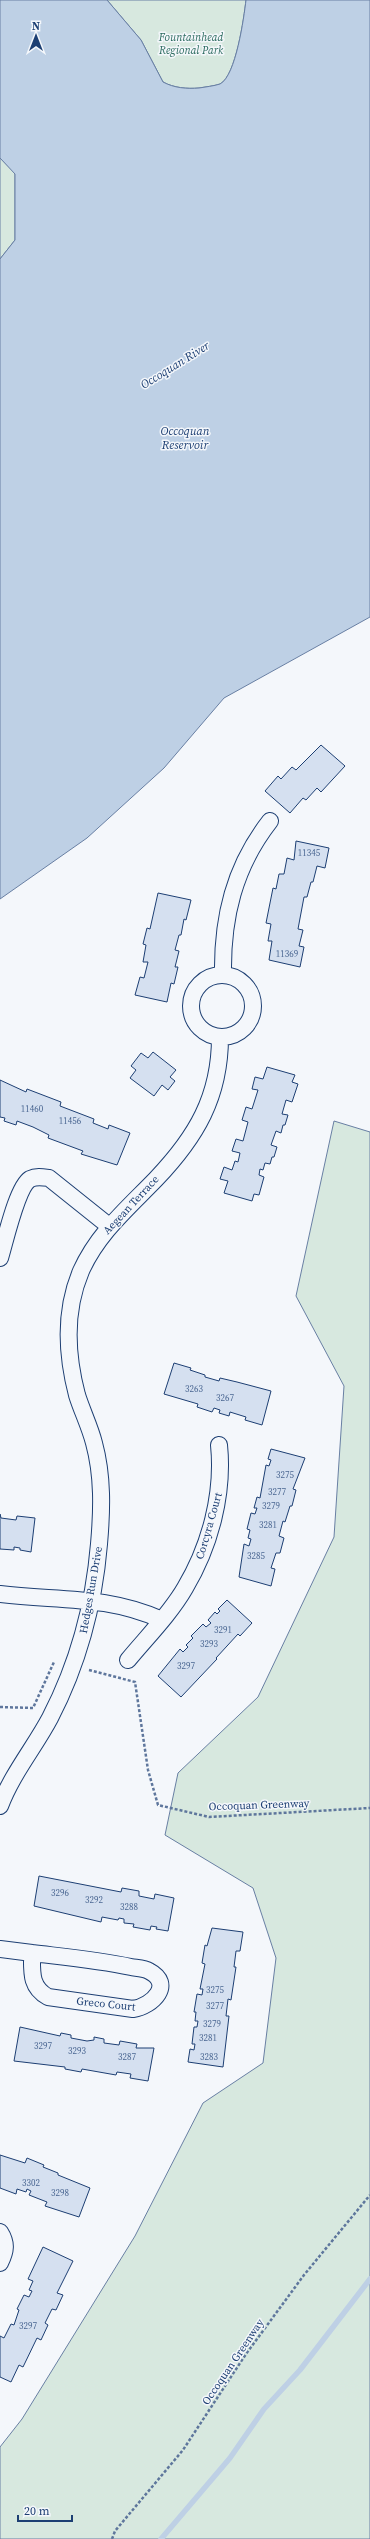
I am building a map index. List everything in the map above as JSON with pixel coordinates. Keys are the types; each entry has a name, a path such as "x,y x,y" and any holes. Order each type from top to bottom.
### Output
{"street":[{"path":"223,975 222,945 226,914 234,885 246,857 270,821"},
{"path":"223,975 235,978 244,983 254,1002 249,1021 240,1031 220,1037 209,1036 200,1029 194,1019 191,1008 196,988 205,980 223,975"},
{"name":"Aegean Terrace","path":"100,1474 94,1442 78,1396 70,1362 68,1339 71,1298 82,1269 110,1226 161,1173 201,1120 212,1098 217,1080 220,1037"},
{"path":"0,1258 21,1191 30,1180 39,1176 49,1178 110,1226"},
{"name":"Corcyra Court","path":"128,1660 185,1590 199,1563 210,1530 220,1487 219,1445"},
{"name":"Hedges Run Drive","path":"0,1806 14,1777 49,1718 73,1665 81,1643 91,1600 99,1546 102,1505 100,1474"},
{"path":"0,1594 91,1600 141,1610 162,1620"},
{"name":"Greco Court","path":"0,1949 118,1964 148,1970 155,1976 159,1984 159,1993 154,2001 144,2007 133,2010 48,1997 40,1992 34,1984 32,1954"},
{"path":"0,2232 5,2241 5,2252 0,2263"}],"path":[{"name":"Occoquan Greenway","path":"0,1707 33,1708 56,1659 135,1682 148,1770 158,1805 209,1817 370,1808"},
{"name":"Occoquan Greenway","path":"112,2539 115,2531 183,2450 246,2354 304,2275 370,2195"}],"green space":[{"name":"Fountainhead Regional Park","path":"107,0 246,0 235,58 226,79 220,84 194,88 176,87 163,82 141,40"},
{"path":"0,158 15,173 15,240 0,259"},
{"path":"334,1121 370,1132 370,2539 0,2539 0,2447 22,2419 135,2236 203,2103 263,2063 276,1958 253,1888 165,1835 178,1773 258,1697 334,1537 344,1386 296,1296"}],"water":[{"name":"Occoquan Reservoir","path":"0,0 107,0 141,40 163,82 181,88 199,88 220,84 226,79 231,70 238,45 246,0 370,0 370,617 224,698 164,768 87,838 0,899 0,259 15,240 15,174 0,158"}],"building":[{"path":"321,745 345,766 321,792 317,788 306,800 303,798 290,813 265,791 278,776 281,779 292,767 296,770"},
{"path":"296,841 329,848 325,868 317,866 307,897 304,897 298,929 303,930 299,946 304,947 300,967 269,960 272,941 268,941 271,924 266,923 273,888 276,889 279,874 284,874 287,858 294,860"},
{"path":"158,893 191,900 186,920 184,919 181,935 179,935 175,950 179,951 175,967 178,967 174,984 171,983 167,1002 135,995 140,977 144,978 148,962 143,962 146,945 143,944 147,928 150,929"},
{"path":"153,1052 176,1070 170,1077 175,1081 168,1090 162,1085 154,1096 130,1078 136,1070 131,1066 141,1053 148,1058"},
{"path":"267,1067 295,1075 292,1082 298,1084 292,1102 286,1100 282,1114 288,1115 285,1125 283,1125 281,1133 276,1131 271,1145 277,1147 274,1157 272,1157 270,1164 265,1163 263,1170 260,1169 259,1175 264,1177 259,1195 254,1194 252,1201 224,1193 228,1181 220,1179 224,1167 232,1170 235,1161 238,1162 240,1153 232,1151 236,1139 243,1141 248,1122 242,1120 246,1107 252,1109 258,1090 252,1089 255,1077 263,1079"},
{"path":"0,1080 26,1092 27,1089 61,1102 60,1106 94,1119 93,1123 108,1129 109,1125 130,1133 117,1165 81,1154 83,1151 48,1138 49,1135 33,1127 17,1121 16,1125 4,1121 5,1118 0,1117"},
{"path":"174,1363 191,1368 190,1370 205,1375 205,1377 219,1381 220,1378 271,1391 262,1425 245,1420 246,1417 230,1412 229,1416 219,1413 220,1410 214,1408 212,1412 197,1407 198,1404 164,1394"},
{"path":"271,1449 305,1458 293,1489 296,1490 292,1506 290,1506 285,1522 283,1521 279,1536 284,1538 280,1553 276,1553 271,1568 275,1569 271,1586 239,1577 244,1544 249,1546 251,1539 248,1538 250,1530 247,1529 251,1513 255,1514 257,1508 254,1508 257,1497 260,1498 266,1465 269,1466 271,1460 268,1459"},
{"path":"0,1514 1,1518 16,1520 17,1516 35,1518 31,1552 14,1547 14,1550 0,1549"},
{"path":"227,1600 252,1623 240,1636 238,1634 216,1658 217,1659 181,1697 158,1676 180,1649 183,1652 188,1647 186,1645 193,1638 191,1636 203,1624 206,1627 211,1623 208,1620 215,1612 217,1614 220,1611 218,1609"},
{"path":"39,1876 121,1892 122,1888 139,1891 139,1896 154,1899 155,1894 174,1898 168,1931 156,1929 157,1927 151,1926 150,1930 133,1927 134,1924 124,1923 124,1919 119,1918 118,1920 102,1917 101,1922 34,1906"},
{"path":"212,1928 243,1932 240,1951 236,1951 234,1967 236,1967 231,2000 228,1999 226,2016 229,2016 223,2067 188,2062 190,2049 194,2050 195,2044 192,2044 194,2027 197,2027 198,2021 195,2021 196,2012 194,2012 197,1994 202,1995 203,1989 200,1989 205,1964 202,1963 205,1945 207,1946"},
{"path":"20,2027 60,2036 61,2033 71,2035 71,2038 87,2041 94,2040 94,2037 104,2039 104,2043 119,2045 120,2041 137,2044 136,2048 154,2048 148,2081 130,2078 131,2074 117,2072 116,2075 82,2069 81,2072 65,2069 65,2067 14,2061"},
{"path":"0,2155 25,2163 27,2158 44,2165 43,2167 58,2173 58,2175 90,2188 79,2217 45,2206 47,2202 29,2195 31,2191 27,2189 26,2192 17,2189 16,2194 0,2188"},
{"path":"43,2247 73,2261 57,2293 63,2295 56,2310 52,2309 45,2323 48,2325 41,2340 37,2338 23,2367 19,2365 11,2382 0,2377 0,2336 4,2338 11,2324 14,2325 19,2310 17,2309 24,2295 29,2297 32,2291 29,2290 33,2281 28,2279"}],"waterway":[{"path":"161,2539 230,2458 264,2409 300,2370 370,2279"}],"water label":[{"name":"Occoquan River","path":"175,365"}]}
